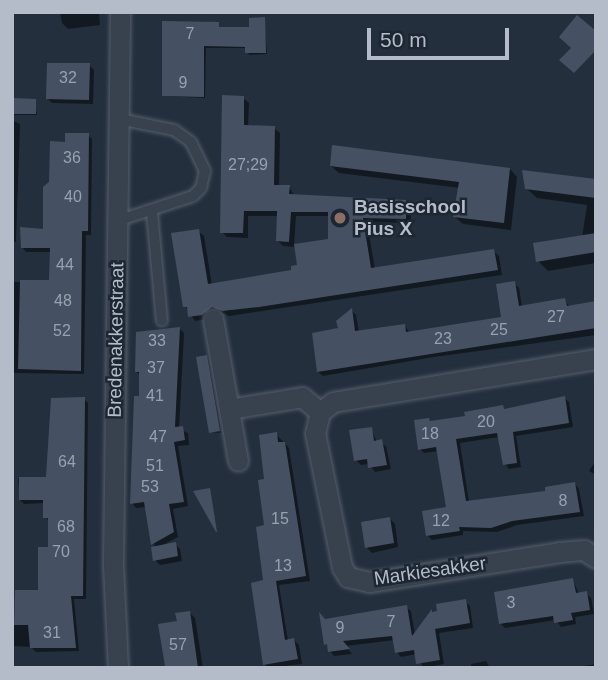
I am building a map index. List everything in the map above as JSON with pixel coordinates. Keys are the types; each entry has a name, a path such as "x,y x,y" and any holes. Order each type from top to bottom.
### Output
{"street":[{"name":"Bredenakkerstraat","path":"118,668 113,564 121,12"},
{"path":"214,318 238,461"},
{"path":"229,409 302,397 320,412 333,402 596,359"},
{"name":"Markiesakker","path":"320,412 315,433 342,567 348,577 369,582 584,550 596,558"}],"lane":[{"path":"117,221 152,212 193,196 201,188 205,170 200,154 187,138 174,130 119,118"},
{"path":"152,212 162,321"}],"building":[{"path":"577,15 596,31 596,50 574,73 559,60 571,48 559,37"},
{"path":"265,17 266,53 245,53 245,47 204,46 204,97 162,96 162,21 219,22 219,27 249,27 249,18"},
{"path":"47,63 90,63 89,100 46,99"},
{"path":"222,95 244,96 244,125 275,126 274,185 290,185 289,194 406,200 406,219 363,218 371,268 494,249 498,270 259,307 222,311 212,307 202,315 188,317 187,307 183,307 171,233 199,229 208,284 291,270 291,266 297,265 294,244 328,239 328,212 291,212 289,242 276,241 277,211 244,211 243,233 220,233"},
{"path":"12,98 36,99 36,114 12,114"},
{"path":"65,133 89,133 88,231 82,231 81,371 18,369 20,280 49,280 50,248 21,248 20,227 43,229 43,187 49,182 50,141 65,142"},
{"path":"332,145 510,168 504,223 453,217 459,182 330,166"},
{"path":"522,170 596,179 596,198 525,189"},
{"path":"596,233 596,252 536,262 533,243"},
{"path":"515,281 519,306 565,298 567,306 596,301 596,328 317,372 312,333 338,328 336,321 352,308 355,331 405,324 406,332 501,317 496,284"},
{"path":"180,327 175,427 183,426 185,440 174,442 184,502 169,504 174,532 151,545 144,502 130,504 134,396 139,396 139,372 135,372 136,332"},
{"path":"207,355 220,431 209,433 196,357"},
{"path":"565,396 569,423 513,432 517,463 503,465 497,433 456,439 466,501 545,491 545,487 575,482 580,512 512,521 491,528 459,527 460,531 426,536 422,511 446,507 436,447 418,450 414,420 429,418 430,421 465,416 464,412 503,405 504,409"},
{"path":"85,397 83,596 71,596 76,648 30,648 28,625 14,625 15,590 38,590 38,547 48,547 48,518 43,518 43,500 19,500 19,477 46,477 51,398"},
{"path":"372,427 374,441 382,439 387,465 368,468 367,459 354,461 349,430"},
{"path":"277,432 278,442 285,442 306,576 276,581 285,640 294,638 298,659 263,665 251,583 263,580 256,527 264,525 258,480 264,479 259,435"},
{"path":"210,488 217,532 193,491"},
{"path":"390,517 394,543 365,548 361,522"},
{"path":"176,542 178,556 153,561 151,547"},
{"path":"573,578 576,593 587,591 590,610 571,613 573,620 554,623 553,616 499,624 494,592"},
{"path":"466,599 470,623 435,629 440,660 416,664 414,650 395,653 392,636 343,641 350,649 328,652 327,644 324,645 319,612 325,619 407,605 412,636 432,609 432,612 437,611 436,604"},
{"path":"190,611 198,668 165,666 158,624 177,621 175,613"}],"place":[{"name":"Basisschool Pius X","path":"340,218"}]}
